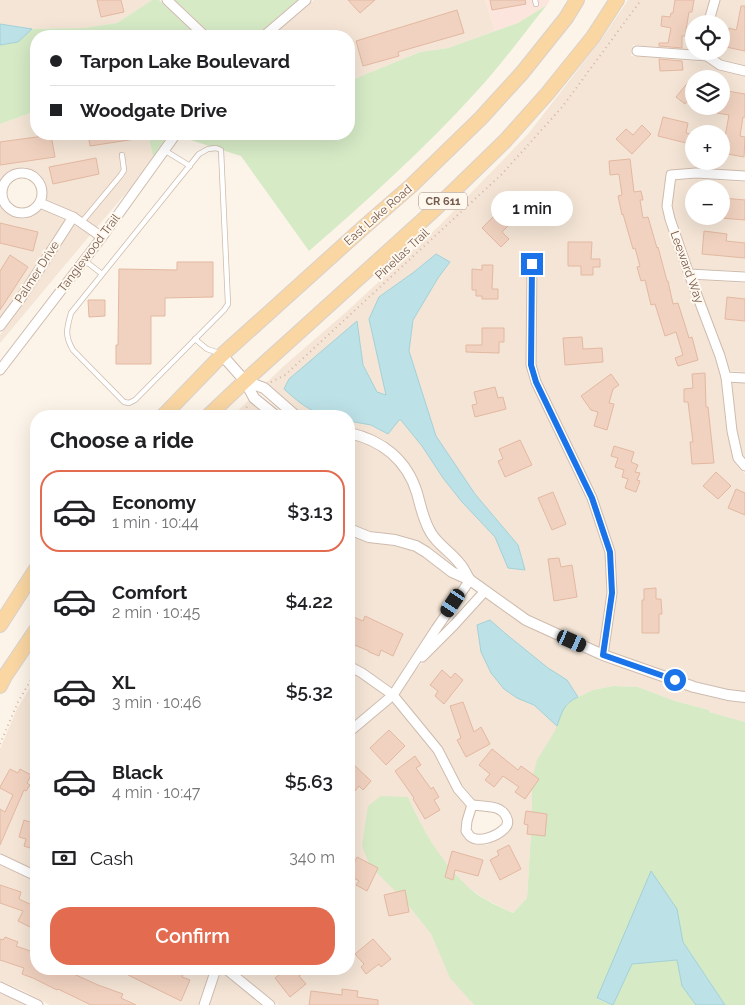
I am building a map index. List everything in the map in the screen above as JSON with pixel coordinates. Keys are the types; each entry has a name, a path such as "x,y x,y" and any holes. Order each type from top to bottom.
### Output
{"main road":[{"name":"East Lake Road","path":"169,410 222,354 411,186 481,118 522,73 566,18 577,0"},
{"name":"CR 611","path":"214,410 434,210 505,140 547,94 593,37 616,0"},
{"path":"0,625 30,578"},
{"path":"0,686 30,639"}],"street":[{"path":"167,0 199,30"},
{"path":"271,30 306,0"},
{"path":"711,15 715,0"},
{"path":"637,51 685,53"},
{"path":"714,60 720,65 745,71"},
{"name":"Tanglewood Trail","path":"0,370 102,237 172,140"},
{"path":"17,173 30,174 40,183 42,190 40,203 30,212 17,213 6,206 3,200 3,186 11,176 17,173"},
{"name":"Leeward Way","path":"745,176 696,173 671,175 667,206 689,274 720,356 726,376 732,431 738,458 745,466"},
{"path":"40,203 73,217 102,237"},
{"name":"Palmer Drive","path":"0,326 21,298 73,217"},
{"path":"532,264 531,365 536,382 592,498 610,552 612,593 603,655"},
{"path":"689,274 745,277"},
{"path":"222,354 245,381 254,398 269,410"},
{"path":"726,376 745,378"},
{"path":"245,381 264,388 289,410"},
{"path":"355,434 382,445 400,462 415,486 422,515 431,534 459,563 470,580"},
{"path":"355,531 416,546 452,572 470,580 526,620 603,655 694,687 745,697"},
{"path":"355,727 393,695 470,580"},
{"path":"411,668 485,591"},
{"path":"355,669 393,695 438,750 458,789 472,806 490,807 503,811 507,816 505,829 486,839 480,840 471,837 466,831 472,806"},
{"path":"0,858 30,873"},
{"path":"204,1005 214,975"},
{"path":"233,975 270,1005"},
{"path":"0,987 38,1005"}],"lane":[{"path":"216,148 221,150 228,304 135,400 129,403 124,402 73,350 66,336 71,313 102,274 199,154 208,149 216,148"},
{"path":"164,150 190,166"},
{"path":"81,223 121,175 124,170 122,155"},
{"path":"84,260 102,274"},
{"path":"195,339 207,350 222,354"}],"path":[{"name":"Pinellas Trail","path":"264,388 270,382 286,375 502,174 564,106 642,0"},
{"path":"245,410 254,398"},
{"path":"0,744 18,702 30,681"}],"shaded area":[{"path":"0,0 152,0 117,23 84,28 32,29 0,24"},
{"path":"314,0 485,0 495,31 448,48 420,52 355,79 355,30 279,30"},
{"path":"485,0 550,0 547,5 518,23 495,31"},
{"path":"628,0 710,0 706,15 685,15 685,49 633,45 631,56 706,62 719,70 685,70 685,115 730,115 730,73 745,76 745,171 729,170 730,125 685,125 685,169 671,170 666,175 662,205 665,221 684,275 683,279 685,279 721,377 726,427 733,459 745,474 745,692 695,681 608,651 616,594 614,550 596,495 541,380 536,364 536,259 527,259 527,367 532,385 587,500 605,553 607,593 599,647 529,615 473,575 463,559 450,548 435,530 427,513 419,484 411,467 404,458 384,440 355,429 355,422 371,425 388,434 400,419 462,502 495,537 508,567 518,545 475,494 436,436 409,351 413,320 438,278 450,263 436,254 379,297 369,320 386,395 377,393 363,365 357,322 296,400 312,410 296,410 266,383 439,226 529,133 603,37"},
{"path":"720,0 745,0 745,65 722,60 730,60 730,15 716,15"},
{"path":"30,113 30,140 149,140 153,157 132,186 97,227 72,210 47,200 45,181 40,174 33,170 25,167 17,168 9,171 0,182 0,124"},
{"path":"696,179 712,180 685,180 685,225 730,225 730,181 745,182 745,271 692,269 672,206 675,180"},
{"path":"0,204 3,210 16,218 25,219 42,209 65,220 0,318"},
{"path":"74,225 90,235 0,343 0,335"},
{"path":"696,280 745,283 745,372 730,371"},
{"path":"732,382 745,383 745,458 742,455 736,430"},
{"path":"250,399 261,410 238,410"},
{"path":"355,440 379,450 397,466 410,489 418,518 427,537 456,568 418,541 370,531 355,525"},
{"path":"355,537 368,542 414,551 449,577 462,582 392,687 355,663"},
{"path":"486,598 524,625 598,660 692,692 727,701 745,703 745,722 675,701 638,687 613,686 593,690 578,697 567,680 548,668 490,620 481,652 491,673 504,689 534,705 557,726 532,817 527,898 513,913 487,900 466,886 440,856 418,820 408,797 403,899 431,934 450,977 474,1005 278,1005 242,975 355,975 355,734 392,702 434,754 454,792 467,807 461,830 467,841 479,845 487,845 509,831 512,816 506,807 491,801 475,800 462,785 441,747 399,694 414,671"},
{"path":"355,675 384,695 355,720"},
{"path":"30,688 30,867 0,853 0,749 17,709"},
{"path":"0,865 30,879 30,975 209,975 198,1005 50,1005 0,981"},
{"path":"220,975 226,975 261,1005 209,1005"},
{"path":"0,993 16,1000 26,1005 0,1005"}],"green space":[{"path":"152,0 159,0 191,30 31,30 84,28 117,23"},
{"path":"175,0 298,0 263,30 207,30"},
{"path":"547,5 477,91 437,133 396,173 309,251 241,156 190,140 355,140 355,79 420,52 448,48 518,23"},
{"path":"30,31 30,113 0,124 0,45 18,42"},
{"path":"149,140 165,140 153,157"},
{"path":"613,686 638,687 675,701 745,722 745,1005 725,1005 683,942 677,909 597,999 612,1005 474,1005 450,978 431,934 403,899 370,866 362,846 368,806 381,796 408,797 432,844 466,885 476,894 513,913 527,898 532,817 532,779 537,760 555,731 563,708 572,700 593,690"},
{"path":"677,960 682,986 696,1005 613,1005 632,964"}],"water":[{"path":"0,24 32,29 18,42 0,45"},
{"path":"436,254 450,262 438,278 413,320 409,351 436,436 475,494 518,545 525,570 508,568 495,537 462,502 400,419 388,434 371,425 355,422 355,410 312,410 284,389 289,379 357,321 363,365 377,392 386,395 369,319 379,297"},
{"path":"490,620 548,668 567,680 578,697 567,705 562,712 557,726 534,705 517,698 504,689 491,673 481,652 477,625"},
{"path":"651,871 677,909 683,942 725,1005 696,1005 682,986 677,960 632,964 613,1005 597,998"}],"building":[{"path":"97,0 121,0 124,12 101,17"},
{"path":"348,0 375,0 360,13"},
{"path":"490,0 525,0 526,4 492,10"},
{"path":"675,0 694,0 692,12 685,15 685,36 682,36 682,48 659,46 659,43 668,43 671,28 661,26 662,16 670,17 671,13 673,13"},
{"path":"741,6 745,6 745,51 730,48 730,28 736,30"},
{"path":"457,10 464,33 398,52 399,56 363,66 356,41"},
{"path":"659,59 682,61 683,70 660,71"},
{"path":"685,86 685,104 676,97"},
{"path":"730,92 745,94 745,117 743,117 740,136 745,137 744,157 730,154 730,125 727,125 730,115"},
{"path":"663,117 688,123 685,125 685,143 658,136"},
{"path":"642,125 651,134 632,154 616,139 626,129 633,135"},
{"path":"30,138 30,140 52,140 55,157 0,165 0,142"},
{"path":"89,140 129,140 90,146"},
{"path":"96,158 99,174 53,184 49,167"},
{"path":"630,159 634,192 641,191 643,200 640,200 643,218 648,217 668,281 673,304 678,303 689,338 692,337 698,360 678,366 675,358 683,355 676,332 665,336 655,304 651,305 645,280 641,281 637,267 640,266 635,248 633,249 622,215 618,196 622,195 619,174 610,175 609,161"},
{"path":"730,199 745,200 745,220 730,219"},
{"path":"524,200 560,201 559,212 567,212 566,222 524,221"},
{"path":"501,209 513,221 502,232 509,239 501,247 482,228"},
{"path":"0,223 38,232 33,251 0,243"},
{"path":"704,231 727,234 726,241 745,243 745,258 702,254"},
{"path":"568,242 592,242 591,259 600,259 600,267 593,267 593,275 581,275 581,266 568,266"},
{"path":"10,255 28,267 0,310 0,271"},
{"path":"177,262 213,262 213,297 165,298 165,316 151,316 151,364 116,364 119,269 177,270"},
{"path":"482,265 493,265 492,289 498,289 498,299 482,299 482,296 476,296 476,290 472,290 472,269 482,270"},
{"path":"727,297 745,299 745,321 725,319"},
{"path":"88,300 105,300 105,316 89,317"},
{"path":"482,328 504,328 504,342 499,342 499,353 466,352 466,345 482,345"},
{"path":"582,337 583,349 602,348 603,362 565,365 563,338"},
{"path":"705,373 706,407 708,407 714,463 692,464 690,442 693,442 688,402 684,402 684,389 693,388 692,374"},
{"path":"611,374 619,385 613,389 609,403 614,404 607,430 594,426 598,412 591,410 581,396"},
{"path":"495,387 498,398 503,397 506,409 475,417 472,405 477,404 474,392"},
{"path":"520,440 532,465 505,477 498,461 503,459 499,449"},
{"path":"614,446 634,452 631,462 638,465 635,472 640,473 637,480 640,481 636,492 625,488 628,479 622,477 624,470 615,467 618,458 611,456"},
{"path":"716,472 731,486 718,499 703,486"},
{"path":"736,489 745,493 745,515 728,508"},
{"path":"553,492 566,524 552,530 538,498"},
{"path":"559,558 561,567 572,565 577,597 554,601 548,559"},
{"path":"656,588 656,599 661,599 662,614 659,614 659,633 642,633 644,589"},
{"path":"365,616 403,634 393,656 381,650 379,656 355,645 355,618 363,621"},
{"path":"442,670 451,678 455,673 463,680 444,704 435,696 438,691 430,685"},
{"path":"463,702 474,732 481,727 490,744 466,757 457,740 461,738 450,706"},
{"path":"389,730 405,746 386,765 370,748"},
{"path":"492,749 518,770 521,766 539,779 525,799 515,792 519,787 503,776 494,787 485,780 490,774 479,765"},
{"path":"415,756 421,765 416,768 431,789 433,787 439,797 434,800 440,810 425,819 414,798 395,771"},
{"path":"355,766 371,781 363,790 359,786 355,791"},
{"path":"10,769 18,773 20,769 30,774 27,783 30,785 26,791 24,790 0,845 0,809 5,812 13,795 0,787"},
{"path":"526,811 547,814 545,836 527,834 528,825 524,824"},
{"path":"24,820 30,822 30,848 24,846 26,839 19,837"},
{"path":"509,845 521,869 500,880 490,860 499,855 497,851"},
{"path":"452,851 483,860 478,876 455,870 453,880 445,877"},
{"path":"357,857 378,868 367,891 356,885 359,881 355,879 355,861"},
{"path":"0,885 21,892 19,899 30,904 30,927 18,921 23,911 0,903"},
{"path":"405,890 409,912 389,916 384,895"},
{"path":"5,937 18,942 16,946 30,951 30,975 76,975 123,994 121,998 136,1005 91,1005 22,974 24,968 0,960 0,939 3,940"},
{"path":"373,939 391,959 381,967 379,964 366,974 361,967 364,964 355,954"},
{"path":"128,975 183,975 182,977 190,980 181,1001"},
{"path":"279,975 300,975 299,976 306,984 290,997 275,978"},
{"path":"342,989 358,991 357,997 378,1000 378,1005 309,1005 311,991 342,995"}],"route":[{"path":"532,264 531,365 536,382 592,498 610,552 612,593 603,655 675,680"}]}
